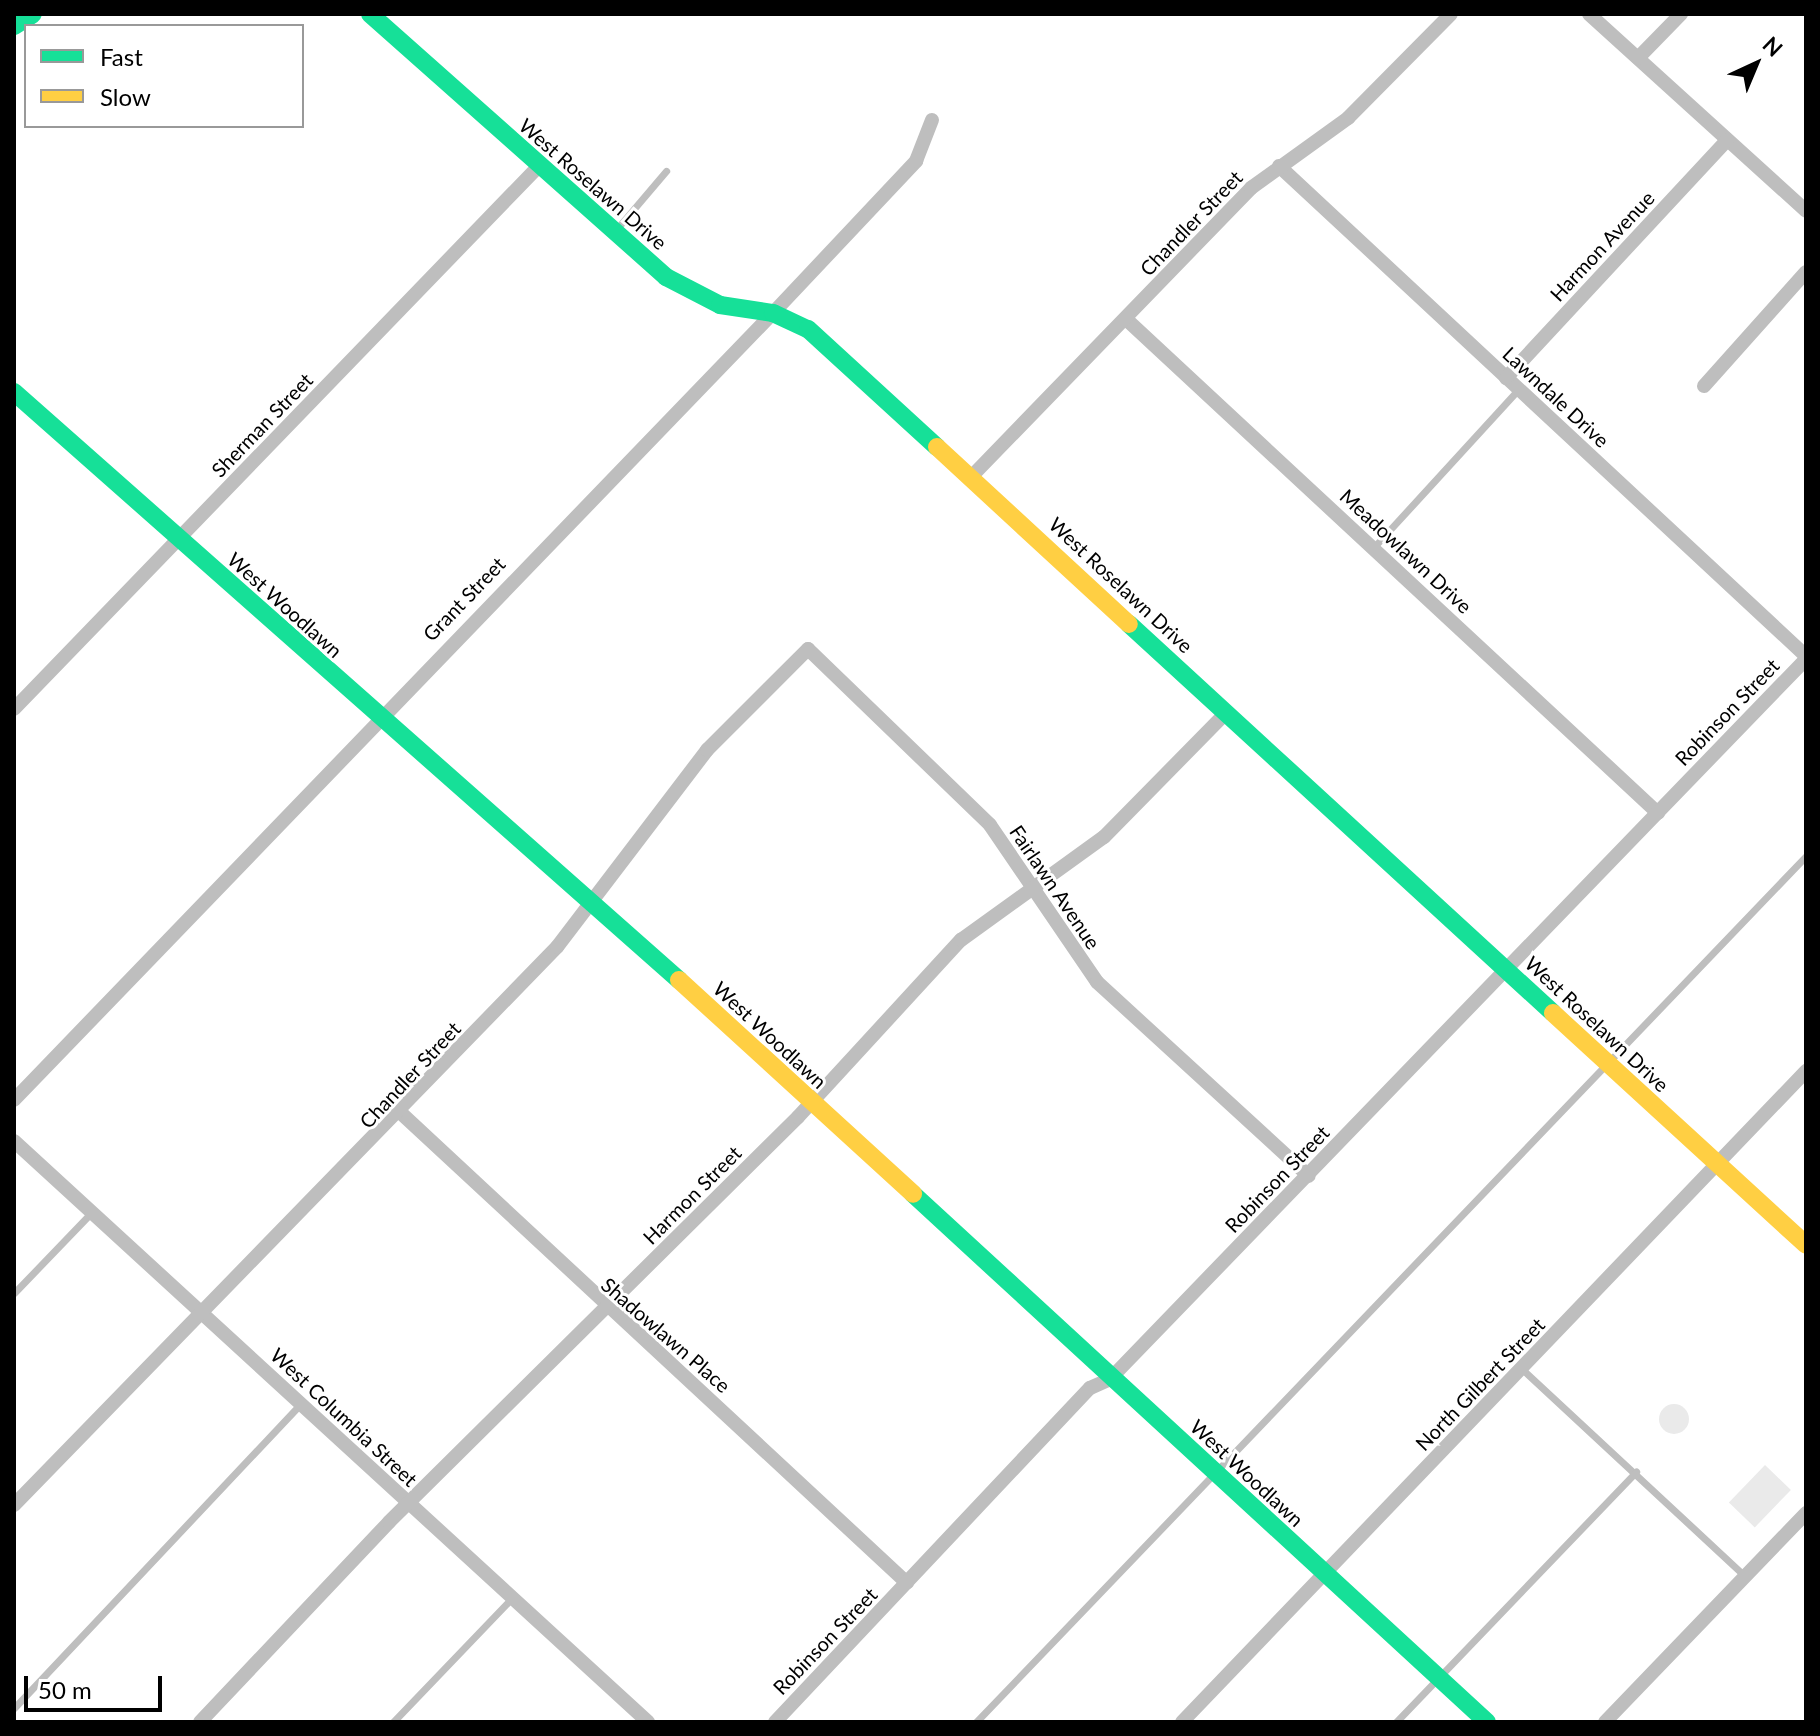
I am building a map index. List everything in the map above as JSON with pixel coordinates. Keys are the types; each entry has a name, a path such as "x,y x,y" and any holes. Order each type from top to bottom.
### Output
{"street":[{"path":"14,26 33,14"},
{"name":"West Roselawn Drive","path":"370,14 537,168 666,277 720,305 773,313 808,329 972,476 1607,1065 1806,1245"},
{"name":"Chandler Street","path":"972,476 1279,166 1348,118 1451,14"},
{"path":"1589,14 1806,211"},
{"path":"1638,58 1681,14"},
{"name":"Grant Street","path":"14,1100 377,717 773,313 916,161 932,120"},
{"name":"Harmon Avenue","path":"1506,378 1727,140"},
{"name":"Lawndale Drive","path":"1279,166 1806,657"},
{"name":"Sherman Street","path":"14,709 537,168"},
{"path":"1704,386 1806,272"},
{"name":"Meadowlawn Drive","path":"1126,319 1658,813"},
{"name":"West Woodlawn","path":"14,392 377,717 595,901 809,1102 1487,1722"},
{"name":"Chandler Street","path":"14,1505 402,1114 595,901 707,750 808,649"},
{"name":"Fairlawn Avenue","path":"808,649 961,792 1097,982 1309,1176"},
{"name":"Robinson Street","path":"775,1722 1090,1388 1110,1379 1309,1176 1806,657"},
{"name":"Harmon Street","path":"200,1722 409,1504 809,1102 961,940 1104,837 1226,713"},
{"name":"North Gilbert Street","path":"1182,1722 1806,1071"},
{"name":"Shadowlawn Place","path":"402,1114 606,1308 907,1583"},
{"name":"West Columbia Street","path":"14,1141 648,1722"},
{"path":"1605,1722 1806,1513"}],"lane":[{"path":"614,233 666,171"},
{"path":"1374,547 1518,389"},
{"path":"976,1722 1806,856"},
{"path":"14,1293 92,1212"},
{"path":"1522,1369 1745,1576"},
{"path":"14,1708 300,1404"},
{"path":"1396,1722 1636,1472"},
{"path":"393,1722 513,1597"}],"shaded area":[{"path":"1674,1404 1680,1405 1688,1413 1688,1425 1680,1433 1674,1434 1668,1433 1660,1425 1659,1419 1660,1413 1668,1405"},
{"path":"1765,1465 1791,1490 1755,1527 1729,1502"}],"traffic: fast":[{"path":"14,26 33,14"},
{"path":"370,14 666,277 720,305 773,313 808,329 937,447"},
{"path":"14,392 679,980"},
{"path":"1129,624 1553,1013"},
{"path":"913,1194 1487,1722"}],"traffic: slow":[{"path":"937,447 1129,624"},
{"path":"679,980 913,1194"},
{"path":"1553,1013 1806,1245"}]}
